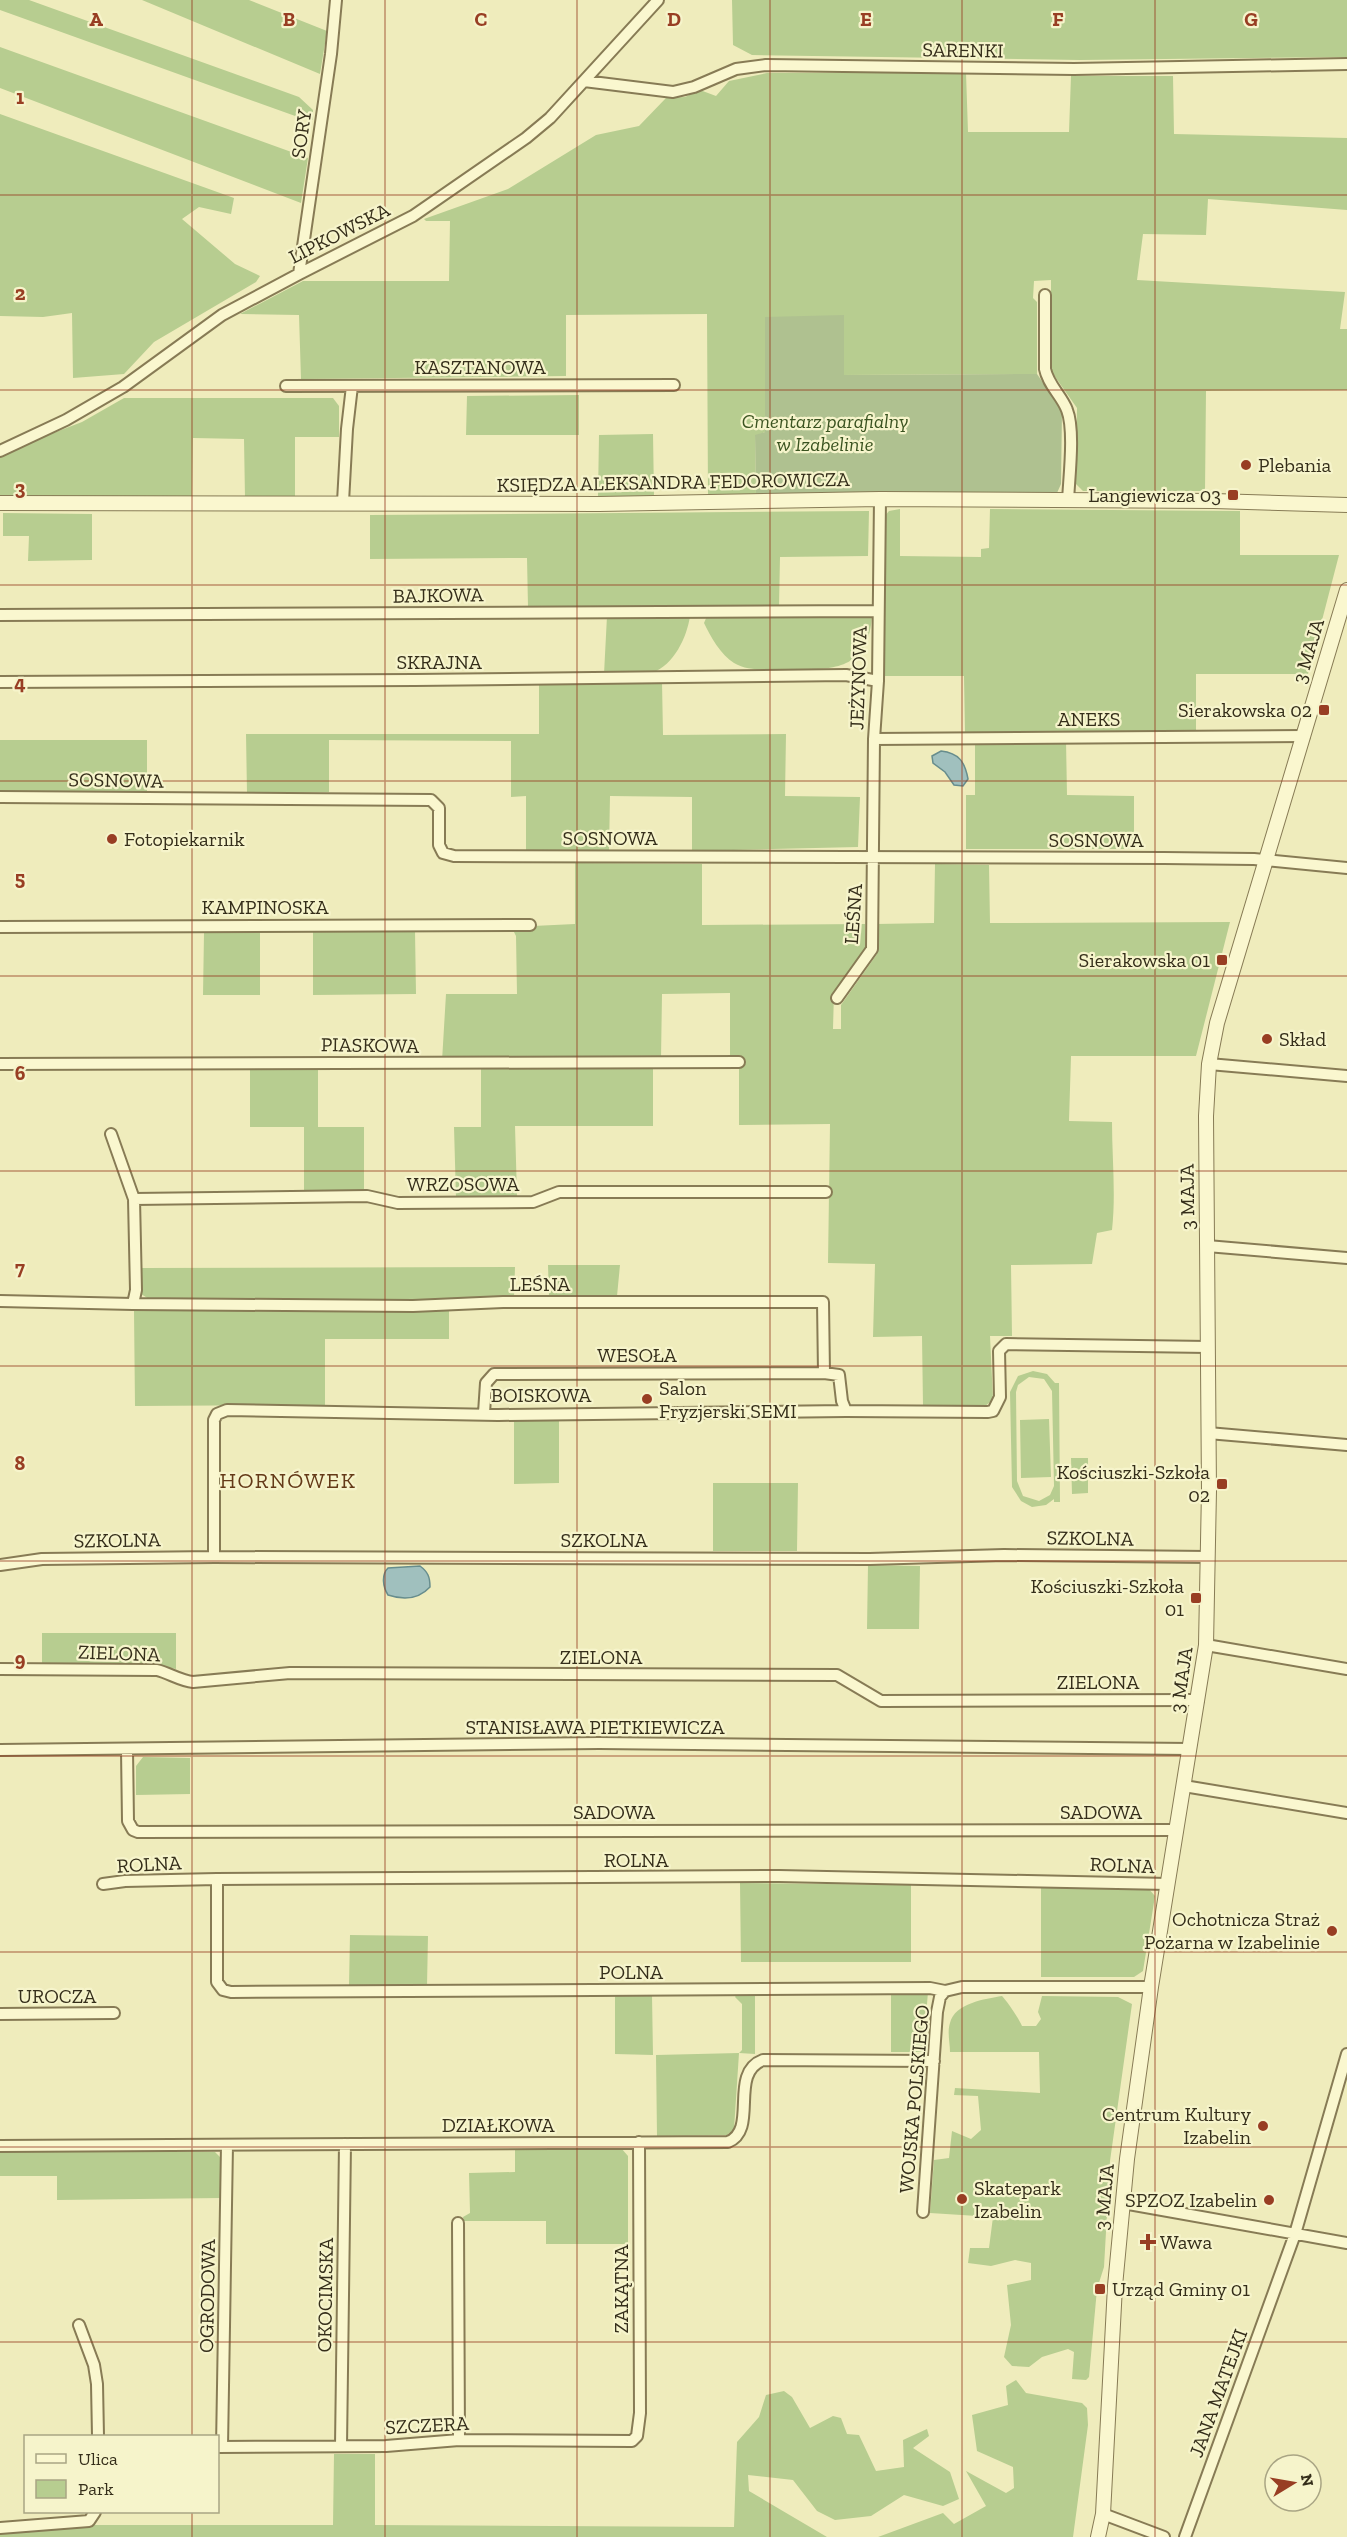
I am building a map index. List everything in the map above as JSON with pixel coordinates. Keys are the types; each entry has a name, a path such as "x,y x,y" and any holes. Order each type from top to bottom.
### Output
{"street":[{"name":"SORY","path":"298,274 331,54 336,0"},
{"name":"LIPKOWSKA","path":"0,451 97,404 222,315 413,216 526,138 550,118 658,0"},
{"name":"SARENKI","path":"584,81 673,92 694,87 736,69 766,64 1074,69 1347,64"},
{"path":"1045,295 1046,375 1067,409 1070,422 1068,501"},
{"name":"KASZTANOWA","path":"286,386 674,385"},
{"path":"344,502 347,429 352,386"},
{"name":"KSIĘDZA ALEKSANDRA FEDOROWICZA","path":"0,503 599,504 880,499 1214,501 1347,505"},
{"name":"JEŻYNOWA","path":"874,858 874,739 878,681 880,499"},
{"name":"3 MAJA","path":"1098,2537 1103,2514 1115,2286 1123,2203 1151,1987 1206,1646 1208,1347 1206,1116 1209,1064 1217,1023 1347,590"},
{"name":"BAJKOWA","path":"0,615 877,611"},
{"name":"SKRAJNA","path":"0,682 846,675 878,681"},
{"name":"ANEKS","path":"874,739 1304,736"},
{"name":"SOSNOWA","path":"0,797 431,800 439,808 439,845 443,853 454,856 1164,858 1266,861 1347,868"},
{"name":"LEŚNA","path":"837,998 872,949 874,858"},
{"name":"KAMPINOSKA","path":"0,927 530,925"},
{"name":"PIASKOWA","path":"0,1064 739,1062"},
{"path":"1209,1064 1347,1076"},
{"path":"0,1301 133,1304 136,1290 134,1199 111,1134"},
{"name":"WRZOSOWA","path":"134,1199 367,1196 398,1203 533,1202 559,1192 826,1192"},
{"path":"1207,1246 1347,1258"},
{"name":"LEŚNA","path":"133,1304 413,1306 515,1302 823,1302 824,1373"},
{"name":"BOISKOWA","path":"214,1557 214,1420 217,1414 227,1410 498,1415 846,1411 988,1412 993,1411 1000,1397 999,1351 1006,1344 1208,1347"},
{"path":"824,1373 839,1376 842,1401 846,1411"},
{"name":"WESOŁA","path":"484,1413 486,1383 494,1374 824,1373"},
{"path":"1208,1433 1347,1445"},
{"name":"SZKOLNA","path":"0,1565 42,1559 214,1557 870,1559 1004,1556 1208,1557"},
{"path":"1206,1646 1347,1669"},
{"name":"ZIELONA","path":"0,1669 157,1670 171,1673 185,1682 290,1673 837,1675 881,1701 1198,1700"},
{"name":"STANISŁAWA PIETKIEWICZA","path":"0,1750 598,1743 1190,1749"},
{"name":"SADOWA","path":"127,1750 128,1821 133,1830 138,1832 1177,1830"},
{"path":"1184,1786 1347,1813"},
{"name":"ROLNA","path":"103,1884 125,1881 217,1879 779,1876 1168,1884"},
{"name":"POLNA","path":"217,1879 218,1982 223,1990 231,1992 930,1988 945,1990 962,1987 1151,1987"},
{"name":"WOJSKA POLSKIEGO","path":"923,2212 937,2012 940,1997 945,1990"},
{"name":"UROCZA","path":"0,2014 114,2013"},
{"name":"JANA MATEJKI","path":"1185,2537 1294,2234 1347,2054"},
{"name":"DZIAŁKOWA","path":"0,2146 728,2142 734,2140 741,2130 747,2073 754,2063 763,2060 934,2061"},
{"name":"ZAKĄTNA","path":"637,2436 640,2413 639,2142"},
{"name":"OKOCIMSKA","path":"341,2446 345,2144"},
{"name":"OGRODOWA","path":"220,2447 227,2145"},
{"path":"1123,2203 1347,2243"},
{"path":"458,2223 459,2439"},
{"path":"79,2325 94,2365 97,2384 98,2435"},
{"name":"SZCZERA","path":"220,2447 386,2446 459,2439 624,2441 632,2440 637,2436"},
{"path":"0,2528 89,2521 94,2513"},
{"path":"1103,2514 1164,2537"}],"green space":[{"path":"0,0 29,0 299,97 313,110 313,120 298,117 0,10"},
{"path":"142,0 249,0 327,31 320,74"},
{"path":"732,0 1347,0 1347,57 1080,60 752,55 733,45"},
{"path":"0,47 308,158 301,203 0,88"},
{"path":"767,73 966,73 968,132 1069,132 1071,76 1173,76 1174,134 1347,138 1347,210 1208,199 1206,235 1143,234 1137,280 1345,292 1340,329 1347,329 1347,390 1206,391 1205,491 1083,491 1076,484 1077,408 1051,371 1051,280 1034,281 1033,298 1037,302 1037,374 843,375 766,317 765,432 755,436 756,497 708,496 707,314 566,315 566,376 301,379 299,315 240,314 303,281 449,281 450,221 426,221 424,219 508,189 596,135 639,126 666,98 685,97 700,90 716,96 729,81"},
{"path":"0,114 234,198 231,214 199,207 182,219 235,264 260,276 256,282 154,342 124,374 73,378 72,313 43,317 0,316"},
{"name":"Cmentarz parafialny w Izabelinie","path":"844,315 844,375 1037,374 1062,410 1061,484 1057,493 845,492 756,497 755,435 765,432 765,317"},
{"path":"579,395 579,435 466,435 467,396"},
{"path":"124,398 333,398 339,406 339,437 295,437 295,497 245,498 244,439 193,438 192,498 0,499 0,457 35,440 82,422"},
{"path":"653,434 654,496 598,496 599,435"},
{"path":"900,509 900,556 981,557 981,549 989,548 990,509 1240,511 1240,555 1339,555 1308,674 1196,674 1196,732 965,733 964,676 883,676 883,518 889,511"},
{"path":"869,511 868,556 780,557 779,607 528,607 527,558 370,559 370,515"},
{"path":"3,513 92,514 92,560 28,561 29,536 3,536"},
{"path":"607,616 690,616 686,633 667,664 652,673 635,675 604,674"},
{"path":"707,616 872,616 869,635 863,648 854,658 843,664 816,669 752,669 729,660 716,645 704,623"},
{"path":"539,682 662,682 663,735 786,734 785,796 860,797 858,847 692,851 692,797 610,796 609,851 526,851 526,796 511,797 511,741 329,740 329,792 247,793 246,734 539,734"},
{"path":"0,740 147,740 147,794 0,792"},
{"path":"1066,740 1067,795 1134,796 1134,849 966,849 966,795 975,795 975,741"},
{"path":"575,863 702,864 702,925 865,924 865,950 834,992 833,1029 841,1029 841,1005 877,954 876,924 934,923 935,864 989,865 990,923 1230,922 1196,1056 1071,1056 1069,1121 1112,1122 1114,1190 1112,1230 1097,1233 1092,1264 1011,1265 1012,1336 990,1336 993,1400 985,1406 923,1406 922,1336 873,1337 875,1264 828,1263 830,1124 739,1125 739,1067 730,1058 730,993 662,994 661,1058 653,1066 653,1126 515,1126 517,1196 456,1198 454,1127 481,1127 481,1059 442,1061 446,994 517,994 516,936 513,930 528,931 533,926 575,924"},
{"path":"260,931 260,995 203,995 204,933"},
{"path":"313,931 415,931 416,994 313,995"},
{"path":"250,1068 318,1068 318,1127 364,1127 364,1191 304,1192 304,1127 250,1127"},
{"path":"548,1265 620,1265 617,1296 549,1296"},
{"path":"515,1267 514,1298 413,1301 149,1299 141,1294 142,1268"},
{"path":"449,1309 449,1339 325,1339 325,1405 135,1406 134,1311"},
{"path":"1033,1371 1047,1374 1055,1383 1059,1383 1060,1502 1054,1502 1054,1499 1046,1505 1032,1507 1021,1501 1012,1487 1010,1392 1018,1376","holes":["1029,1377 1044,1379 1052,1391 1054,1486 1050,1495 1039,1501 1023,1496 1017,1481 1016,1392 1018,1385"]},
{"path":"514,1419 559,1419 559,1483 514,1484"},
{"path":"1049,1419 1051,1477 1021,1478 1020,1420"},
{"path":"1071,1458 1088,1458 1088,1493 1072,1494"},
{"path":"713,1483 798,1483 797,1551 713,1551"},
{"path":"868,1565 920,1566 919,1629 867,1629"},
{"path":"42,1633 176,1633 176,1669 142,1663 42,1663"},
{"path":"143,1757 190,1758 190,1794 136,1795 136,1766"},
{"path":"740,1883 911,1885 911,1962 741,1962"},
{"path":"1041,1887 1148,1888 1155,1896 1143,1971 1134,1977 1041,1977"},
{"path":"350,1935 428,1936 427,1986 349,1986"},
{"path":"928,1992 923,2052 891,2052 891,1993"},
{"path":"737,1994 755,1995 755,2054 739,2053 742,2050 742,2004 735,1997"},
{"path":"615,1995 652,1995 653,2055 615,2054"},
{"path":"1002,1996 1022,2026 1036,2026 1041,2019 1038,2012 1042,1996 1118,1997 1132,2004 1110,2161 1104,2267 1097,2289 1089,2377 1086,2380 1072,2379 1074,2352 1068,2349 1042,2357 1029,2367 1012,2366 1004,2357 1011,2325 1007,2285 1031,2280 1031,2263 1015,2260 991,2266 968,2263 970,2248 989,2248 993,2217 930,2213 934,2160 949,2158 952,2131 971,2139 981,2130 978,2096 954,2095 955,2088 1040,2093 1039,2052 950,2052 949,2026 953,2016 964,2006"},
{"path":"739,2053 734,2129 727,2135 657,2136 656,2055"},
{"path":"621,2148 628,2156 628,2244 546,2244 546,2221 464,2221 463,2217 470,2213 469,2173 515,2172 515,2149"},
{"path":"0,2152 215,2152 221,2158 221,2198 57,2200 57,2176 0,2176"},
{"path":"1016,2380 1026,2393 1082,2403 1087,2408 1088,2425 1073,2537 878,2537 943,2513 954,2524 986,2506 966,2471 1006,2493 1014,2488 1013,2467 977,2451 972,2415 1008,2405 1006,2386"},
{"path":"784,2391 792,2397 810,2428 833,2416 841,2418 847,2434 859,2435 876,2471 904,2467 903,2440 927,2429 929,2436 913,2448 950,2472 959,2499 943,2506 904,2495 871,2516 835,2520 817,2511 793,2480 748,2475 749,2491 827,2537 0,2537 0,2533 69,2525 333,2525 334,2454 375,2454 375,2525 734,2527 737,2442 759,2417 766,2395"}],"water":[{"path":"941,751 957,756 963,763 968,779 963,786 954,785 945,772 933,763 932,756"},
{"path":"420,1566 427,1573 430,1587 410,1598 388,1595 384,1574 388,1568"}],"place":[{"name":"Plebania","path":"1246,465"},
{"name":"Langiewicza 03","path":"1233,495"},
{"name":"Sierakowska 02","path":"1324,710"},
{"name":"Fotopiekarnik","path":"112,839"},
{"name":"Sierakowska 01","path":"1222,960"},
{"name":"Skład","path":"1267,1039"},
{"name":"Salon Fryzjerski SEMI","path":"647,1399"},
{"name":"Kościuszki-Szkoła 02","path":"1222,1484"},
{"name":"Kościuszki-Szkoła 01","path":"1196,1598"},
{"name":"Ochotnicza Straż Pożarna w Izabelinie","path":"1332,1931"},
{"name":"Centrum Kultury Izabelin","path":"1263,2126"},
{"name":"Skatepark Izabelin","path":"962,2199"},
{"name":"SPZOZ Izabelin","path":"1269,2200"},
{"name":"Wawa","path":"1148,2242"},
{"name":"Urząd Gminy 01","path":"1100,2289"}],"district":[{"name":"HORNÓWEK","path":"288,1480"}]}
